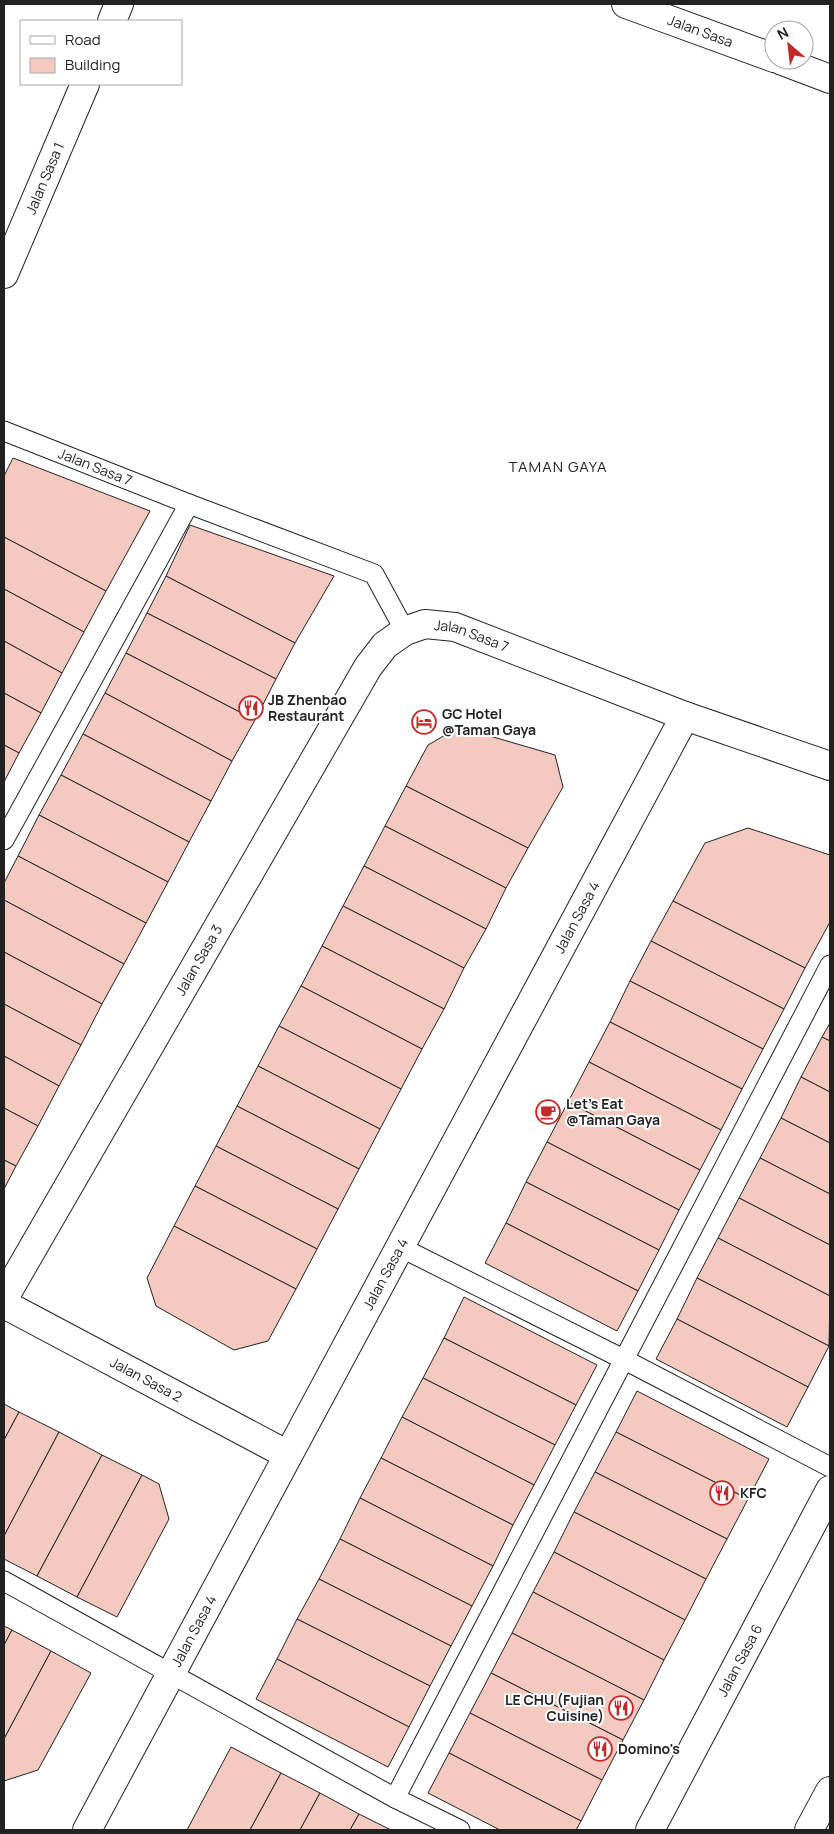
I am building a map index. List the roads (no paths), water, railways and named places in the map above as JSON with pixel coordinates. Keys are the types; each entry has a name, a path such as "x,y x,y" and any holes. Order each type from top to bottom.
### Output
{"street":[{"path":"112,20 119,4"},
{"name":"Jalan Sasa","path":"626,4 764,54"},
{"path":"808,70 830,78"},
{"name":"Jalan Sasa 1","path":"4,274 85,85"},
{"name":"Jalan Sasa 7","path":"405,631 425,624 454,627 685,716 830,766"},
{"name":"Jalan Sasa 3","path":"4,1298 368,667 385,645 405,631"},
{"name":"Jalan Sasa 4","path":"87,1830 685,716"},
{"name":"Jalan Sasa 2","path":"4,1304 288,1455"},
{"name":"Jalan Sasa 6","path":"650,1830 830,1490"},
{"path":"809,1830 830,1791"}],"lane":[{"name":"Jalan Sasa 7","path":"4,431 374,574 405,631"},
{"path":"4,840 189,504"},
{"path":"395,1798 830,965"},
{"path":"400,1246 830,1467"},
{"path":"4,1581 170,1675 395,1798 460,1830"}],"place":[{"name":"JB Zhenbao Restaurant","path":"251,708"},
{"name":"GC Hotel @Taman Gaya","path":"424,722"},
{"name":"Let's Eat @Taman Gaya","path":"548,1112"},
{"name":"KFC","path":"722,1493"},
{"name":"LE CHU (Fujian Cuisine)","path":"621,1708"},
{"name":"Domino's","path":"600,1749"}],"district":[{"name":"TAMAN GAYA","path":"558,467"}]}
